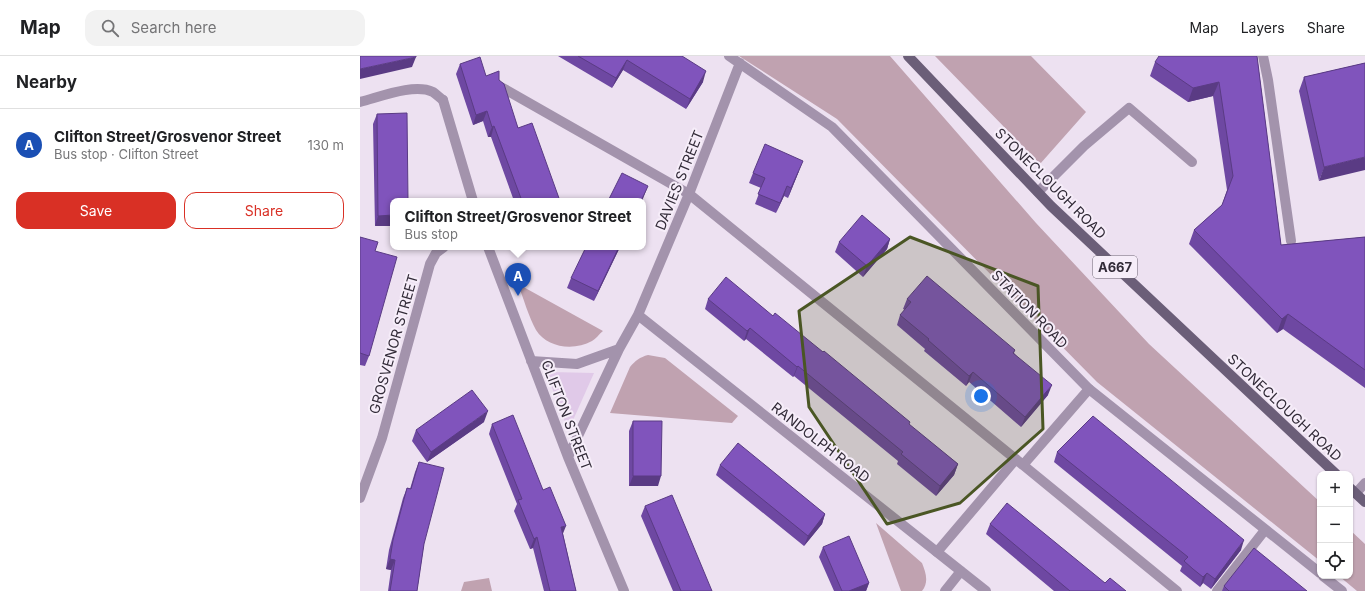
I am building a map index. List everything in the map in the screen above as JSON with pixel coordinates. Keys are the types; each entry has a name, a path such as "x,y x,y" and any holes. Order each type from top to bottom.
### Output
{"main road":[{"name":"STONECLOUGH ROAD","path":"908,56 1068,222 1333,471"},
{"path":"1353,490 1365,502"}],"street":[{"name":"STATION ROAD","path":"729,56 832,127 1089,389 1317,571"},
{"path":"1263,56 1268,80 1291,241"},
{"name":"DAVIES STREET","path":"568,456 619,349 638,315 689,194 740,63"},
{"path":"501,87 689,194 1177,591"},
{"path":"360,102 407,90 418,89 433,92 443,100 472,198"},
{"path":"1038,192 1084,146 1129,108 1192,162"},
{"name":"GROSVENOR STREET","path":"360,498 382,438 430,264 436,253 440,250"},
{"name":"CLIFTON STREET","path":"489,250 568,456 624,591"},
{"name":"RANDOLPH ROAD","path":"638,315 986,591"},
{"path":"531,361 577,364 619,349"},
{"path":"937,552 1019,462 1089,389"},
{"path":"1353,490 1365,483"},
{"path":"1217,591 1265,530"},
{"path":"945,591 960,571"},
{"path":"1328,579 1342,591"}],"highlighted area":[{"path":"910,237 1038,286 1043,429 960,503 887,524 809,407 799,311"}],"shaded area":[{"path":"739,56 890,56 1036,223 1149,344 1317,499 1317,559 1097,382 837,119"},
{"path":"935,56 1031,56 1086,112 1040,164"},
{"path":"518,284 603,331 592,341 577,346 561,346 547,341 541,336 533,325"},
{"path":"648,355 665,358 738,416 732,423 610,413 630,367 638,360"},
{"path":"551,372 594,373 570,427 567,427 548,377"},
{"path":"876,523 922,563 926,574 926,584 922,591 901,591"},
{"path":"1353,533 1365,544 1365,591 1357,591 1343,579 1353,579"},
{"path":"489,578 492,591 461,591 464,582"}],"building":[{"path":"360,56 416,56 416,57 360,69"},
{"path":"578,56 682,56 706,71 690,99 627,60 616,78"},
{"path":"1159,56 1257,56 1281,245 1365,237 1365,370 1288,314 1282,319 1194,230 1222,205 1233,176 1219,82 1193,88 1155,62"},
{"path":"480,57 486,76 499,71 499,80 504,84 518,128 532,123 559,198 521,198 487,111 476,115 460,64"},
{"path":"1365,63 1365,157 1324,167 1304,77"},
{"path":"407,113 408,198 390,198 390,215 378,216 377,114"},
{"path":"765,144 803,161 791,188 787,186 780,203 758,194 765,178 753,173"},
{"path":"622,173 648,186 642,198 610,198"},
{"path":"862,215 890,239 867,266 839,242"},
{"path":"360,237 378,242 375,251 397,257 369,356 360,353"},
{"path":"585,250 618,250 598,291 571,278"},
{"path":"927,276 1015,350 1013,353 1052,385 1025,417 973,372 969,376 928,340 929,339 900,315 911,302 907,299"},
{"path":"726,277 773,316 775,313 823,352 824,351 958,464 940,486 901,454 903,452 798,366 797,367 750,328 747,331 708,299"},
{"path":"472,390 488,411 431,452 416,430"},
{"path":"513,415 543,490 550,487 566,526 561,527 576,591 550,591 537,537 534,539 518,500 522,499 492,424"},
{"path":"1093,416 1244,540 1215,579 1207,573 1203,577 1193,569 1184,561 1188,557 1057,452"},
{"path":"633,421 662,421 661,476 633,476"},
{"path":"738,443 825,514 808,536 720,465"},
{"path":"419,462 444,468 424,544 417,591 390,591 395,560 390,559 393,540 407,488 411,489"},
{"path":"672,495 712,591 681,591 645,506"},
{"path":"1007,503 1105,583 1110,578 1126,591 1070,591 990,524"},
{"path":"849,536 869,583 849,591 842,591 823,547"},
{"path":"1254,548 1307,591 1229,591 1224,586"}],"place":[{"name":"Clifton Street/Grosvenor Street","path":"518,296"}]}
